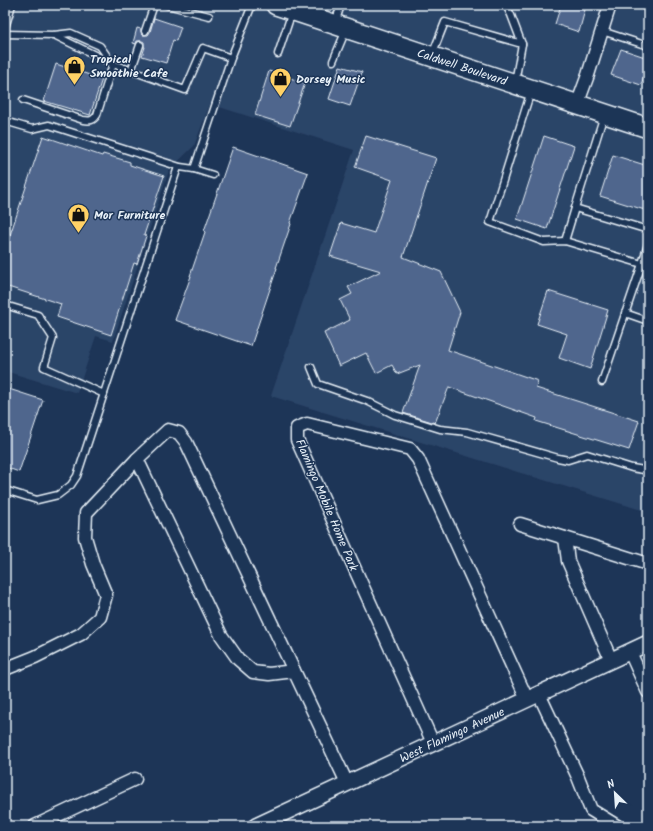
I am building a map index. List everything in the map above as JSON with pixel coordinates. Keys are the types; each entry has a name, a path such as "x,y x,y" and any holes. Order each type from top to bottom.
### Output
{"main road":[{"name":"Caldwell Boulevard","path":"285,8 648,128"}],"street":[{"path":"577,105 610,5"},
{"name":"Flamingo Mobile Home Park","path":"433,743 297,440 297,428 307,424 410,449 418,459 533,697"},
{"path":"5,669 35,657 81,634 100,617 106,595 93,564 85,537 86,513 137,459 168,430 179,433 186,442 347,783"},
{"path":"137,459 221,635 238,659 253,672 268,674 294,671"},
{"path":"520,524 648,564"},
{"path":"565,538 568,561 611,660"},
{"name":"West Flamingo Avenue","path":"257,826 648,643"},
{"path":"630,652 648,692"},
{"path":"533,697 578,777 592,810 617,826"},
{"path":"35,826 135,779"}],"lane":[{"path":"5,28 12,5"},
{"path":"145,31 154,5"},
{"path":"167,5 210,16"},
{"path":"194,169 231,58 252,5"},
{"path":"332,61 340,26 341,5"},
{"path":"506,5 522,44 523,87 490,222 544,242 565,241 642,264"},
{"path":"278,54 285,8"},
{"path":"432,56 446,22 522,44"},
{"path":"602,31 648,46"},
{"path":"5,34 54,35 71,33 100,46 113,64"},
{"path":"54,35 113,64 185,90 203,48 231,58"},
{"path":"131,71 140,45"},
{"path":"22,100 89,121 94,119 97,115 113,64"},
{"path":"565,241 604,114"},
{"path":"5,121 32,129 49,125 178,167 194,169 213,176"},
{"path":"5,490 37,500 58,495 71,485 78,476 178,167"},
{"path":"575,208 648,230"},
{"path":"602,382 648,244"},
{"path":"5,304 38,315 53,338 44,367 104,394"},
{"path":"625,313 648,321"},
{"path":"311,367 318,384 367,401 395,415 440,429 467,432 568,460 587,454 632,468 644,470 648,469"}],"shaded area":[{"path":"5,5 648,5 648,512 271,396 354,150 210,104 194,146 169,170 113,341 96,336 77,393 5,371"}],"building":[{"path":"561,5 573,5 585,10 579,32 555,24"},
{"path":"154,18 181,27 176,41 173,40 166,63 142,56 145,47 144,42 137,41 136,44 133,43 137,28 141,29 143,35 148,35"},
{"path":"621,49 648,58 648,64 641,85 611,75"},
{"path":"56,64 102,79 90,115 44,101"},
{"path":"340,66 362,72 350,106 329,99"},
{"name":"Dorsey Music","path":"269,71 305,83 290,126 255,115"},
{"name":"Mor Furniture","path":"43,136 102,156 103,154 130,162 130,165 164,176 144,235 146,236 137,264 134,263 111,335 57,317 61,304 5,286 5,250"},
{"path":"366,136 436,158 403,257 441,272 460,312 448,350 538,381 536,388 639,421 629,450 536,421 537,418 449,387 435,423 403,413 420,365 397,374 392,365 376,373 366,353 339,366 324,333 350,320 340,300 352,294 348,287 381,271 330,256 341,223 374,233 392,180 355,167"},
{"path":"544,136 574,146 547,229 517,219"},
{"path":"233,147 308,173 290,223 291,224 251,346 175,320"},
{"path":"613,155 648,166 648,211 600,196"},
{"path":"548,291 608,310 590,369 559,358 567,334 537,324"},
{"path":"9,389 43,400 19,472 5,467 5,401"}],"place":[{"name":"Tropical Smoothie Cafe","path":"74,86"},
{"name":"Dorsey Music","path":"280,98"},
{"name":"Mor Furniture","path":"78,234"}]}
